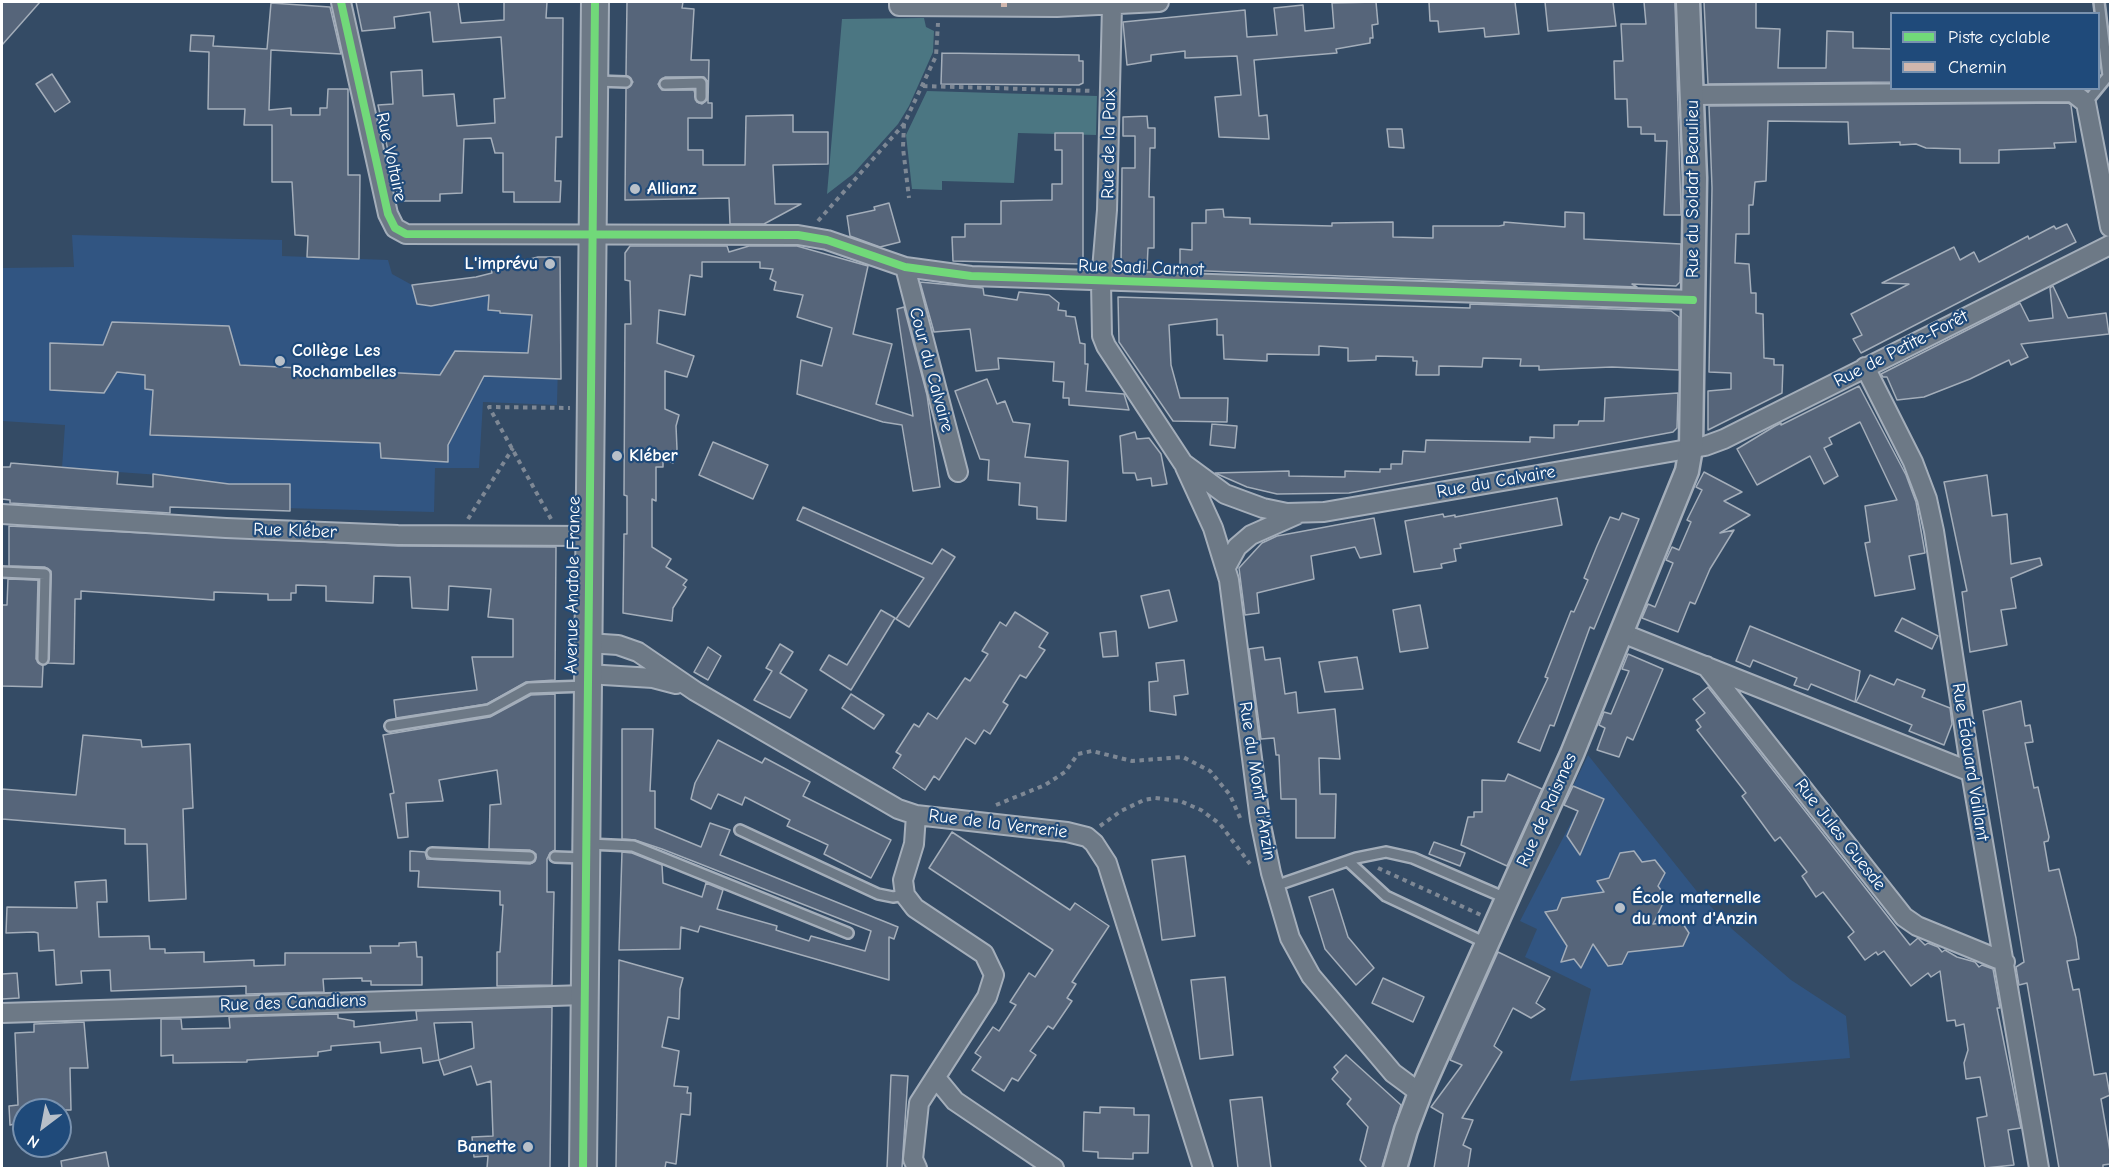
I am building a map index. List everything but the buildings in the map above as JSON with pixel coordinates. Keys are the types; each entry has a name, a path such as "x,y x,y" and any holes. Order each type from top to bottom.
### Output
{"main road":[{"name":"Avenue Anatole France","path":"583,1168 595,2"}],"street":[{"name":"Rue Voltaire","path":"341,2 388,214 395,228 414,236 593,233"},
{"path":"899,2 899,6 1004,4 1112,6 1160,2"},
{"name":"Rue du Soldat Beaulieu","path":"1688,2 1695,178 1691,448"},
{"name":"Rue de la Paix","path":"1101,282 1107,210 1112,6"},
{"path":"1692,95 2072,92 2086,103 2110,227"},
{"name":"Rue Sadi Carnot","path":"593,233 806,236 827,240 905,267 971,276 1693,300"},
{"name":"Rue de Petite-Forêt","path":"1691,448 1724,439 2110,245"},
{"name":"Cour du Calvaire","path":"905,267 958,472"},
{"name":"Rue du Calvaire","path":"1101,282 1101,328 1106,346 1183,463 1213,486 1237,500 1263,508 1300,513 1338,510 1691,448"},
{"name":"Rue Édouard Vaillant","path":"1865,367 1913,462 1927,499 1934,531 1971,772 2039,1168"},
{"name":"Rue de Raismes","path":"1395,1168 1420,1093 1508,899 1678,498 1687,471 1691,448"},
{"name":"Rue du Mont d'Anzin","path":"1183,463 1213,528 1226,567 1262,832 1290,938 1311,976 1393,1073 1420,1093"},
{"name":"Rue du Calvaire","path":"1226,567 1237,548 1251,535 1278,520 1300,513"},
{"name":"Rue Kléber","path":"2,515 226,528 458,535 589,536"},
{"path":"1622,633 1971,772"},
{"name":"Rue de la Verrerie","path":"588,644 629,648 695,691 868,794 915,815 991,822 1068,832 1087,837 1100,849 1107,863 1203,1168"},
{"name":"Rue Jules Guesde","path":"1706,666 1908,921 2005,962"},
{"name":"Rue de la Verrerie","path":"587,680 653,678 695,691"},
{"path":"915,815 914,844 903,880 906,895 915,908 984,954 994,975 987,997 922,1097 917,1109 914,1159 917,1168"},
{"name":"Rue des Canadiens","path":"2,1013 585,995"},
{"path":"936,1078 955,1101 1054,1168"}],"lane":[{"path":"2099,2 2109,68 2105,82 2100,88"},
{"path":"594,81 626,82"},
{"path":"665,84 701,83 701,96"},
{"path":"2086,103 2098,90"},
{"path":"2,572 45,574 43,659"},
{"path":"390,726 489,710 529,688 587,680"},
{"path":"740,830 878,894 893,897 906,895"},
{"path":"555,857 633,846 848,933"},
{"path":"1275,886 1348,861 1386,852 1399,854 1508,899"},
{"path":"432,854 530,857"},
{"path":"1348,861 1386,896 1488,944"}],"path":[{"path":"806,236 904,124 936,56 939,6"},
{"path":"922,86 1110,92"},
{"path":"904,124 903,148 909,198"},
{"path":"561,535 489,407 591,408"},
{"path":"458,535 513,448"},
{"path":"991,822 993,806 1046,785 1065,772 1078,754 1092,750 1132,761 1183,757 1210,771 1230,795 1242,823 1262,832"},
{"path":"1087,837 1111,817 1133,805 1144,800 1167,799 1190,804 1210,816 1244,855"}],"shaded area":[{"name":"Collège Les Rochambelles","path":"72,235 282,240 282,256 388,260 392,274 412,285 417,304 430,306 489,295 488,310 559,319 557,405 483,402 479,468 435,468 434,512 171,505 174,476 62,468 65,425 2,421 2,268 74,267"},
{"name":"École maternelle du mont d'Anzin","path":"1588,755 1699,894 1732,929 1791,980 1846,1016 1850,1058 1570,1081 1591,989 1525,957 1537,929 1520,921 1577,811 1564,805"}],"green space":[{"path":"924,18 926,27 934,31 933,52 909,106 898,124 853,174 827,194 842,19"},
{"path":"927,91 1097,96 1096,135 1018,133 1014,183 942,181 942,190 912,189 906,135"}],"marked path":[{"path":"1004,2 1004,7"}],"cycle path":[{"path":"341,2 388,214 395,228 406,234 798,235 827,240 905,267 971,276 1693,300"},
{"path":"583,1168 595,2"}],"place":[{"name":"Allianz","path":"635,189"},
{"name":"L'imprévu","path":"550,264"},
{"name":"Collège Les Rochambelles","path":"280,361"},
{"name":"Kléber","path":"617,456"},
{"name":"École maternelle du mont d'Anzin","path":"1620,908"},
{"name":"Banette","path":"528,1147"}]}
